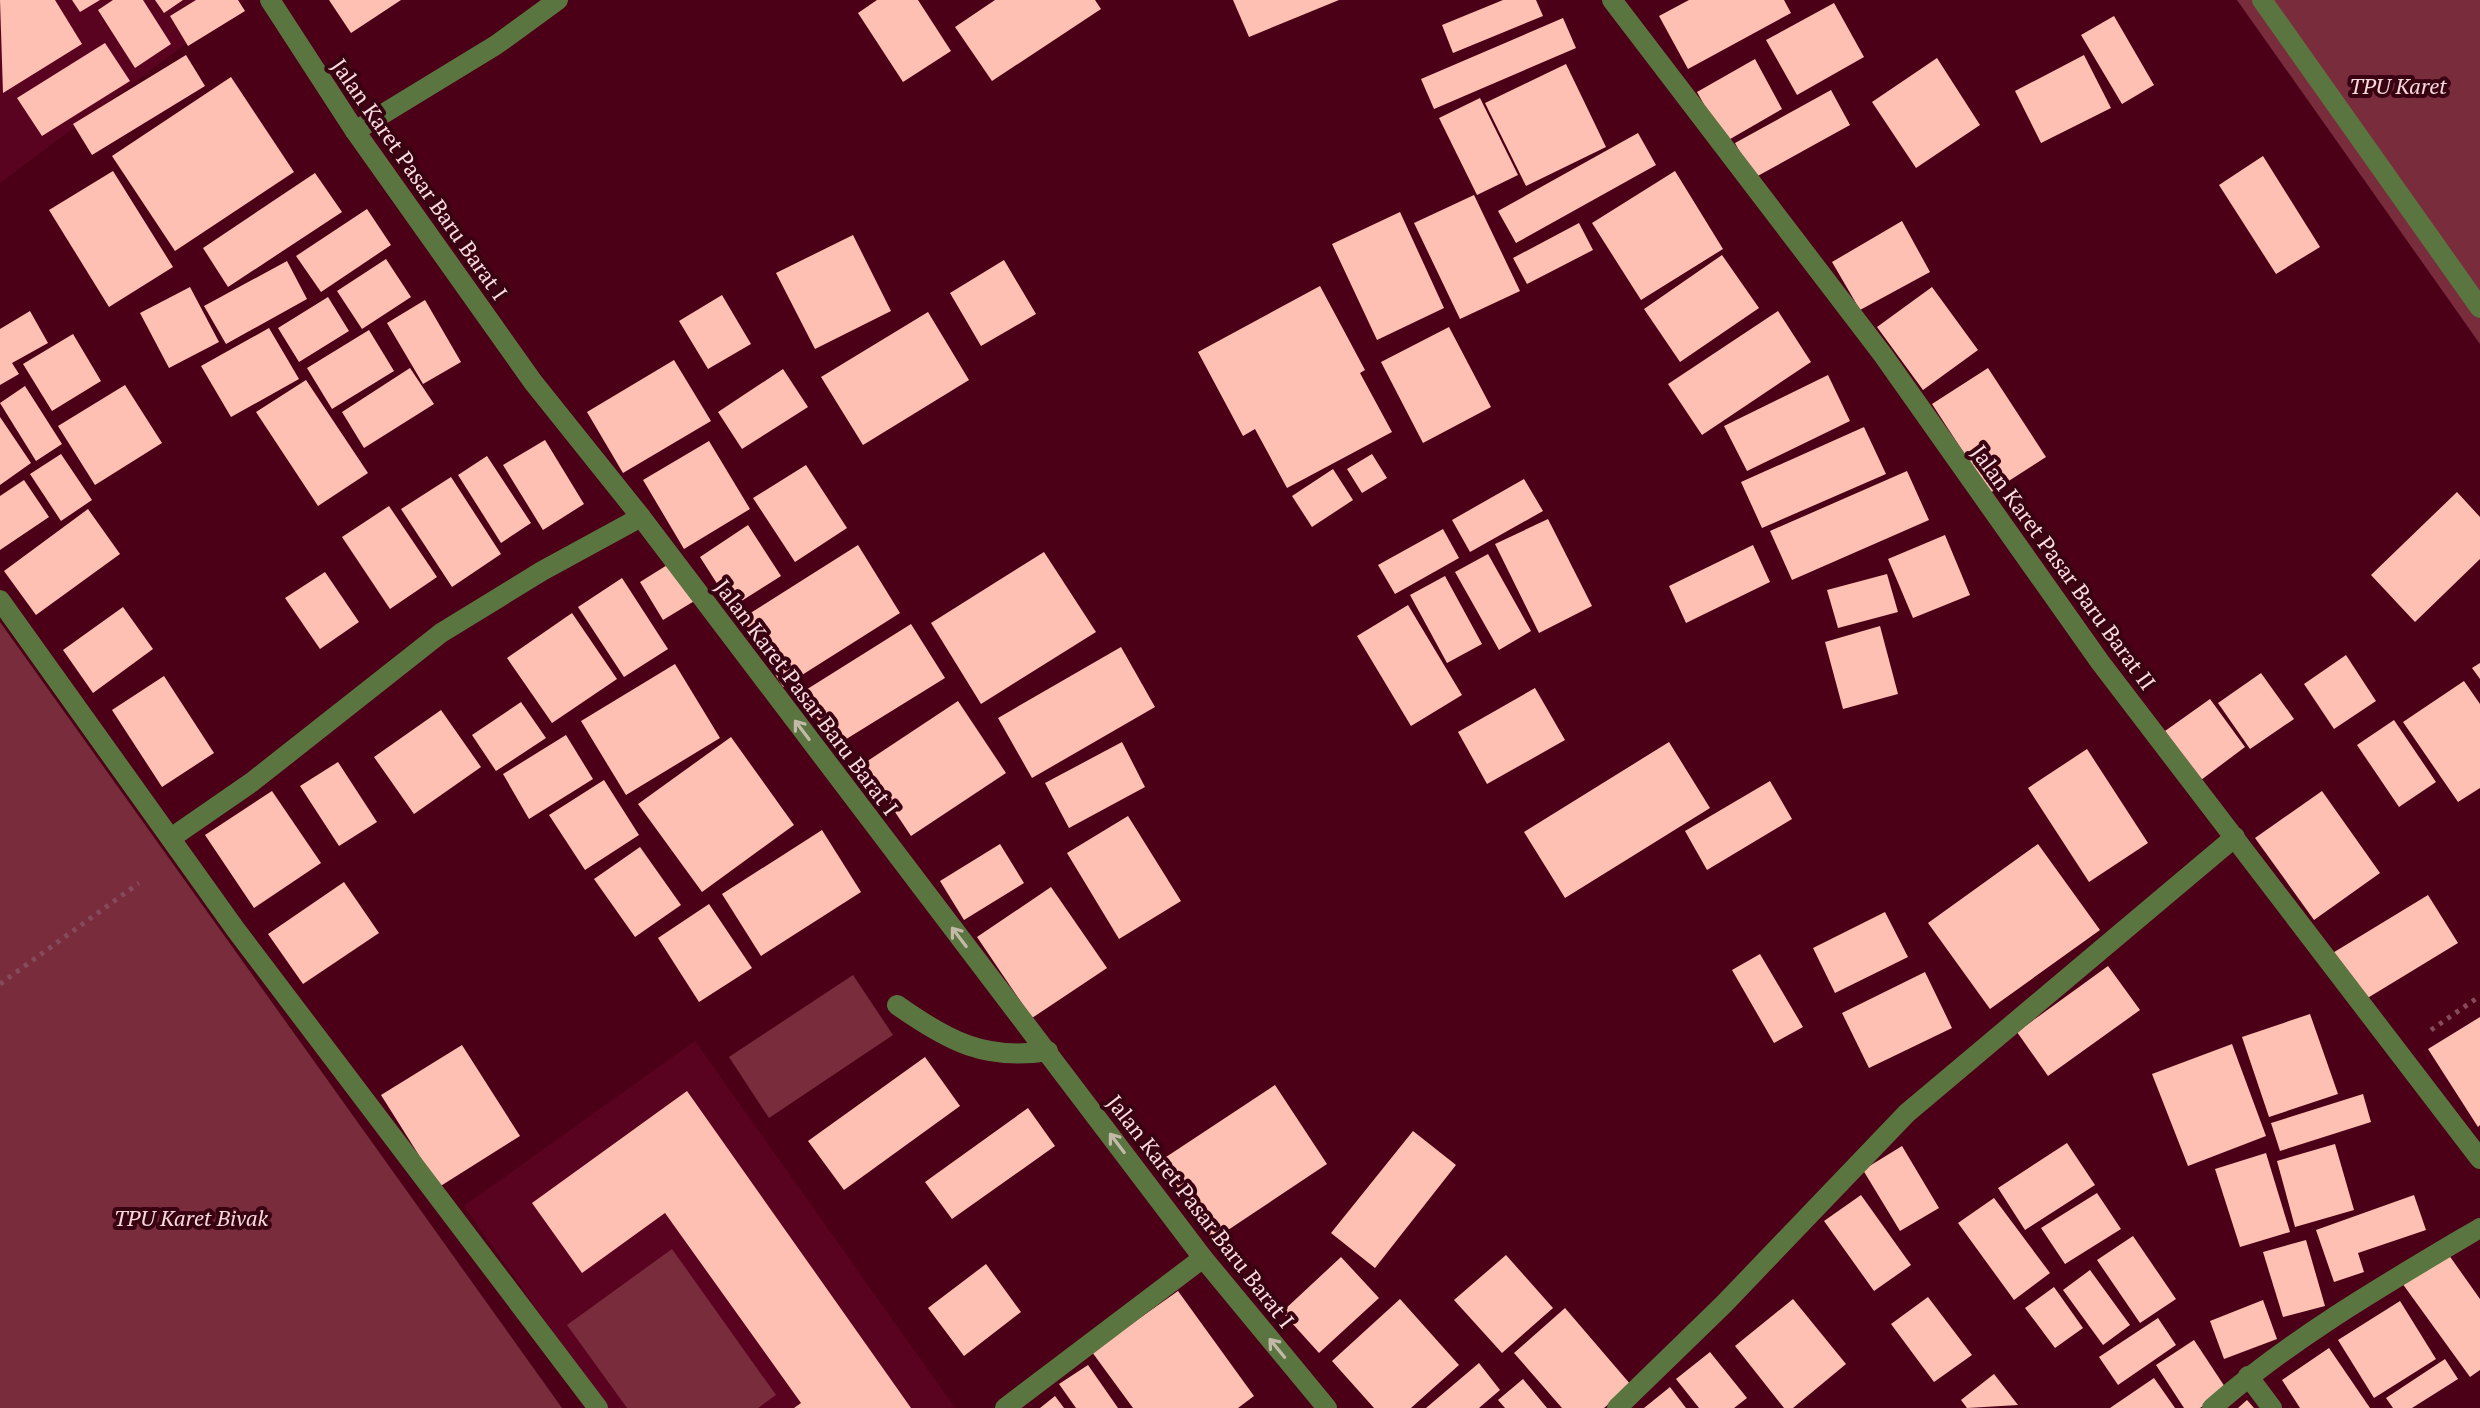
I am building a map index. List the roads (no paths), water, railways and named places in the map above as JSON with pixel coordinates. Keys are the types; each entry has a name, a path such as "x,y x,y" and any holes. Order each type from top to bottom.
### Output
{"street":[{"name":"Jalan Karet Pasar Baru Barat I","path":"270,0 355,131 533,382 641,517 1203,1258 1327,1408"},
{"path":"355,131 496,45 558,0"},
{"name":"Jalan Karet Pasar Baru Barat II","path":"1612,0 1883,355 2100,662 2480,1159"},
{"path":"2262,0 2480,308"},
{"path":"171,838 252,782 441,633 542,571 641,517"},
{"path":"0,600 236,930 598,1408"},
{"path":"1617,1408 1724,1304 1907,1113 2235,837"},
{"path":"897,1005 927,1027 977,1051 1021,1055 1048,1051"},
{"path":"2212,1408 2248,1376 2361,1299 2480,1228"},
{"path":"1005,1408 1203,1258"},
{"path":"2248,1376 2272,1408"}],"park label":[{"name":"TPU Karet","path":"2398,85"},
{"name":"TPU Karet Bivak","path":"191,1217"}]}
